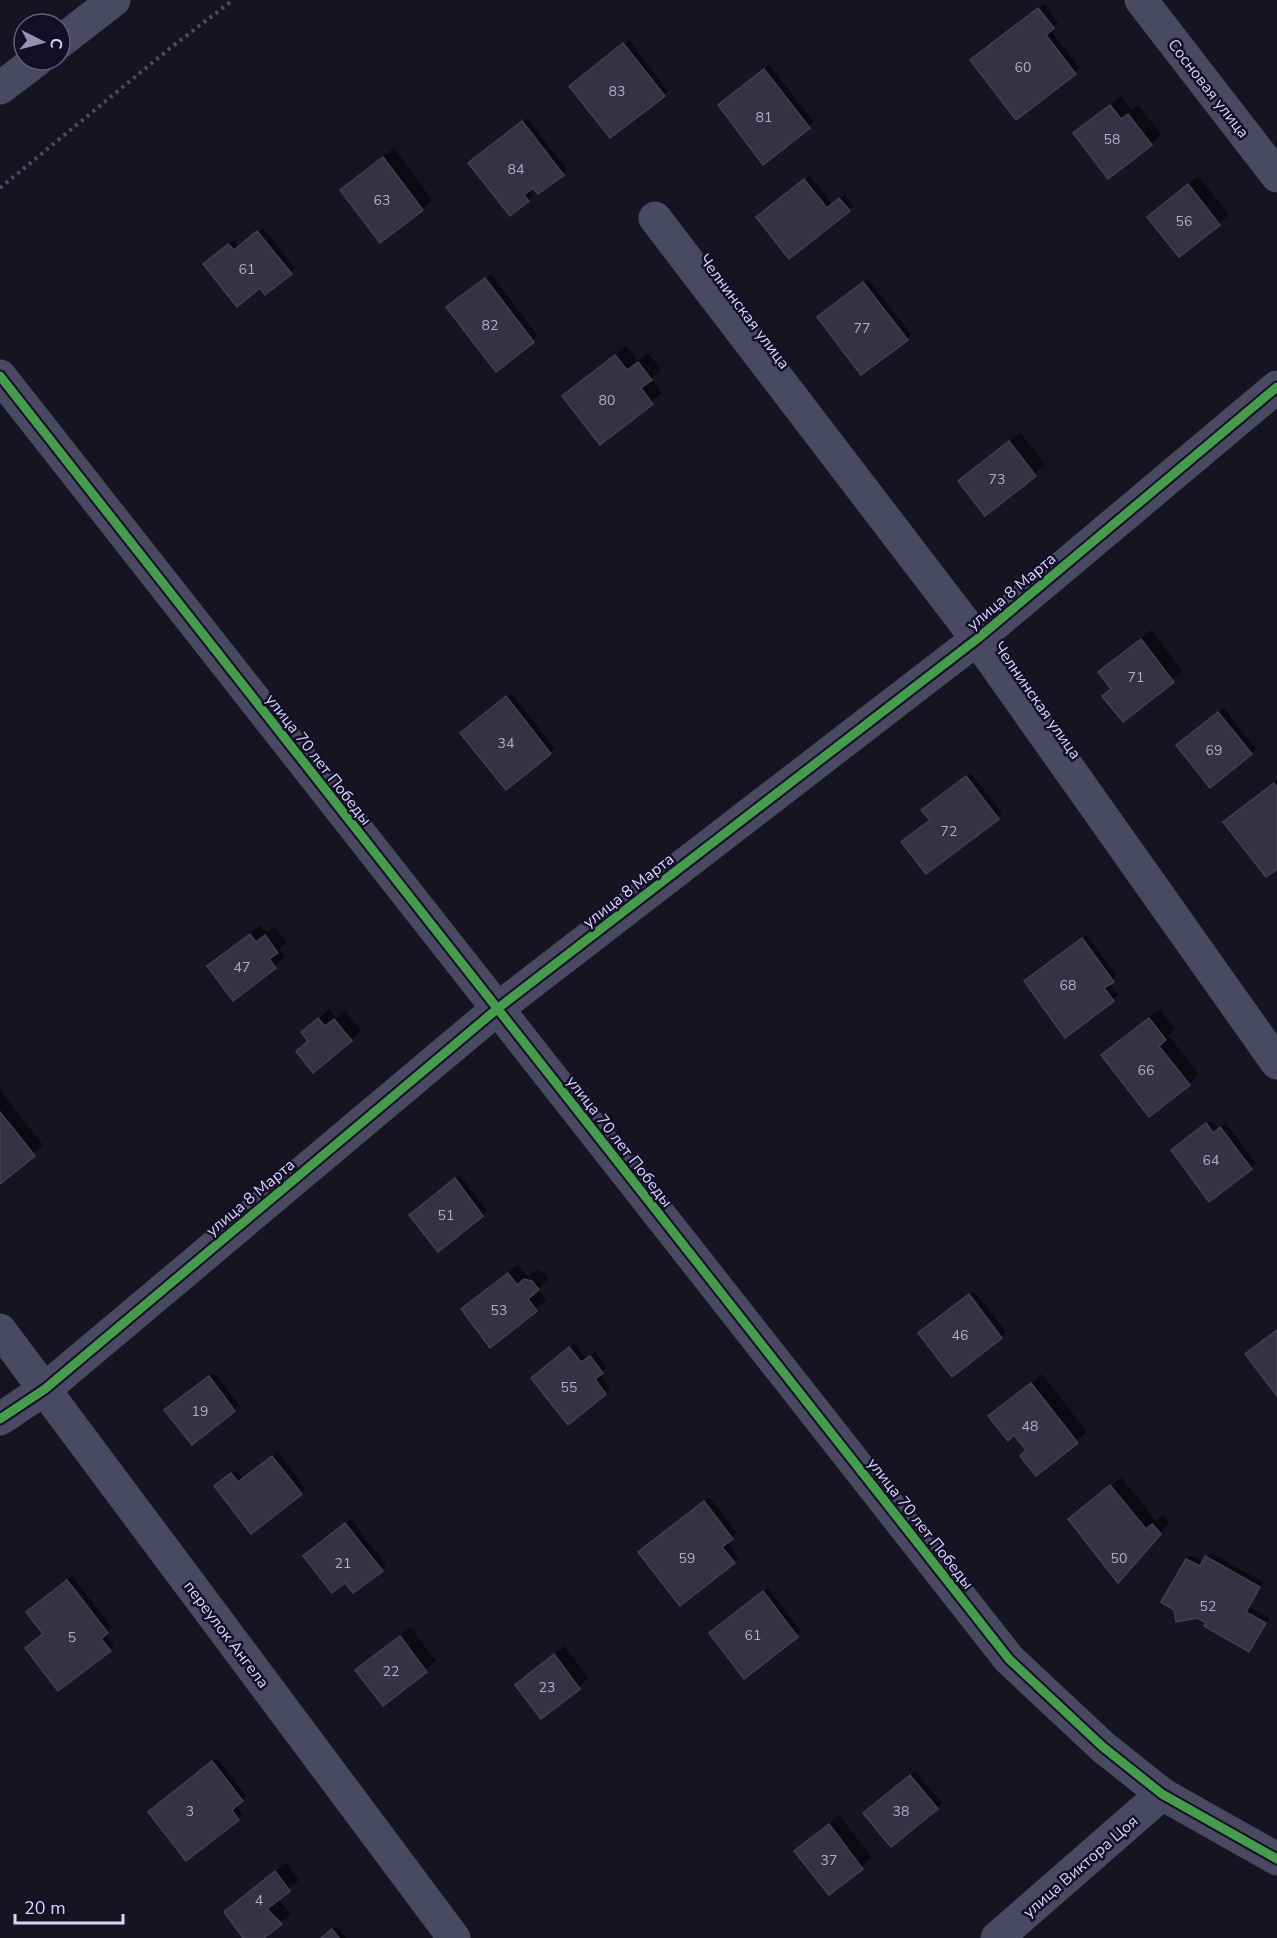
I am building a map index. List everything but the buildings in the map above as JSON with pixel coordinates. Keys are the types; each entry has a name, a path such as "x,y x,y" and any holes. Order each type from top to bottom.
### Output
{"street":[{"path":"72,33 114,0"},
{"name":"Сосновая улица","path":"1141,0 1277,176"},
{"path":"0,88 21,72"},
{"name":"Челнинская улица","path":"655,218 977,639 1277,1063"},
{"name":"улица 70 лет Победы","path":"0,376 1009,1659 1103,1747 1162,1794 1277,1859"},
{"name":"улица 8 Марта","path":"0,1419 45,1389 497,1009 977,639 1277,387"},
{"name":"переулок Ангела","path":"0,1330 454,1938"},
{"name":"улица Виктора Цоя","path":"997,1938 1162,1794"}],"path":[{"path":"0,188 169,49 233,0"}],"cycle path":[{"path":"0,376 1009,1659 1103,1747 1162,1794 1277,1859"},
{"path":"0,1419 45,1389 497,1009 977,639 1277,387"}]}
